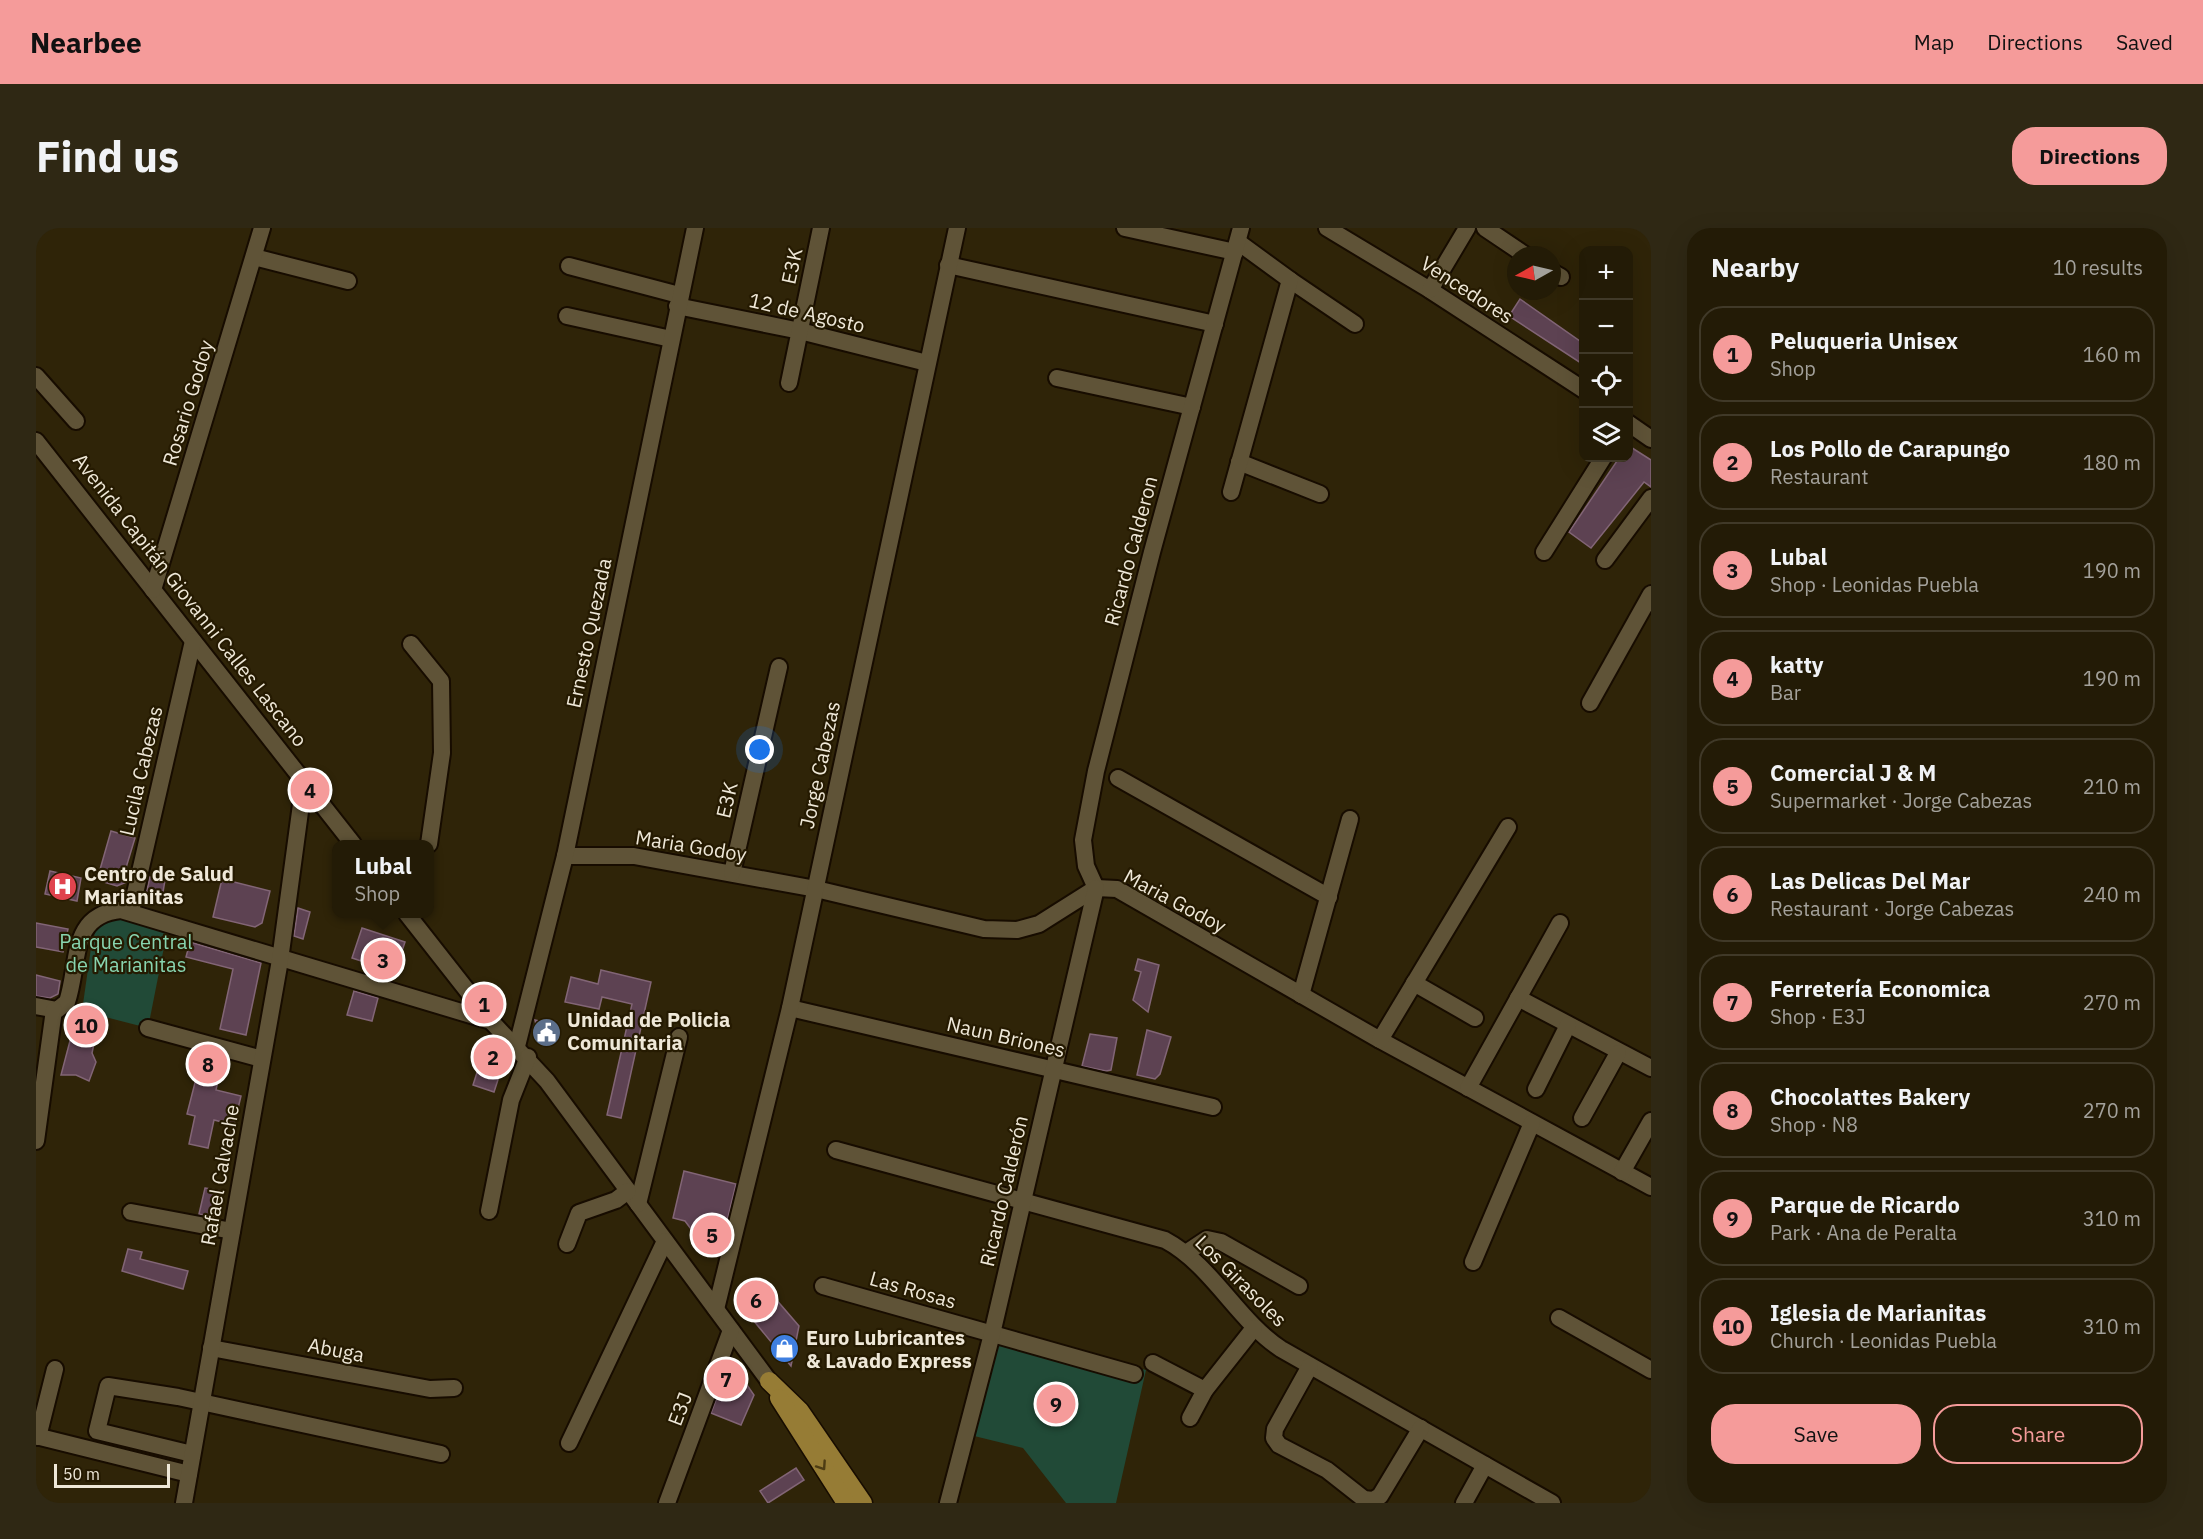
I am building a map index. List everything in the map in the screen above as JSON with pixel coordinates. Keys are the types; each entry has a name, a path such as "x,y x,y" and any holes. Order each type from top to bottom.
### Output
{"main road":[{"path":"769,1381 791,1420 846,1503"},
{"path":"769,1381 800,1411 863,1503"}],"street":[{"name":"Rosario Godoy","path":"153,590 262,228"},
{"name":"Ernesto Quezada","path":"489,1211 695,228"},
{"name":"E3K","path":"789,383 821,228"},
{"name":"Jorge Cabezas","path":"716,1309 790,1008 957,228"},
{"path":"1125,228 1238,241 1355,324"},
{"name":"Vencedores","path":"1327,228 1579,387"},
{"path":"1430,291 1467,228"},
{"path":"1485,228 1512,246"},
{"name":"Ricardo Calderon","path":"1095,888 1086,866 1083,840 1096,771 1238,241"},
{"path":"254,257 348,281"},
{"name":"12 de Agosto","path":"569,266 678,301 927,363"},
{"path":"948,266 1215,324"},
{"path":"1231,492 1290,280"},
{"path":"567,316 670,339"},
{"path":"36,376 76,421"},
{"path":"1057,378 1192,407"},
{"path":"1633,426 1651,439"},
{"name":"Avenida Capitán Giovanni Calles Lascano","path":"36,441 350,840"},
{"path":"1239,462 1320,494"},
{"path":"1544,552 1600,462"},
{"path":"1605,560 1651,498"},
{"path":"1590,703 1651,594"},
{"name":"Lucila Cabezas","path":"131,911 193,641"},
{"path":"411,644 441,681 442,753 430,840"},
{"name":"E3K","path":"732,873 779,667"},
{"path":"1118,778 1329,897"},
{"name":"Rafael Calvache","path":"184,1503 280,960 304,782"},
{"path":"1301,995 1350,819"},
{"path":"1380,1040 1508,827"},
{"name":"Maria Godoy","path":"565,856 634,856 732,873 816,889 984,929 1017,930 1039,924 1095,888 1117,889 1380,1040 1651,1188"},
{"name":"Ricardo Calderón","path":"948,1503 992,1334 1095,888"},
{"path":"36,1141 54,1010 68,1000 83,933 91,920 110,911 131,911 280,960 491,1021"},
{"path":"410,918 491,1021 522,1051 769,1381"},
{"path":"1468,1088 1560,923"},
{"path":"439,1005 448,1001 455,993 458,983 455,974"},
{"path":"1414,983 1476,1018"},
{"path":"1518,998 1618,1053 1651,1068"},
{"path":"36,1006 54,1010"},
{"name":"Naun Briones","path":"790,1008 1213,1107"},
{"path":"1536,1089 1568,1025"},
{"path":"148,1028 262,1059"},
{"path":"633,1198 679,1037"},
{"path":"1582,1118 1618,1053"},
{"path":"1622,1172 1651,1121"},
{"path":"1473,1262 1532,1123"},
{"name":"Los Girasoles","path":"836,1150 1165,1240 1186,1253 1266,1339 1552,1503"},
{"path":"567,1244 579,1213 616,1200 633,1198"},
{"path":"131,1212 232,1231"},
{"path":"1186,1253 1207,1239 1221,1242 1299,1286"},
{"path":"569,1443 665,1241"},
{"name":"Las Rosas","path":"823,1286 1134,1374"},
{"path":"1559,1318 1651,1370"},
{"path":"1190,1418 1205,1390 1254,1328"},
{"name":"E3J","path":"668,1503 731,1330"},
{"name":"Abuga","path":"211,1348 430,1389 454,1388"},
{"path":"1153,1363 1205,1390"},
{"path":"1310,1366 1275,1429 1274,1438 1279,1445 1288,1447 1327,1470 1364,1499 1373,1500 1380,1496 1421,1428"},
{"path":"55,1369 37,1437 189,1474"},
{"path":"192,1455 98,1431 108,1386 201,1403 441,1454"},
{"path":"1464,1503 1485,1465"}],"green space":[{"name":"Parque Central de Marianitas","path":"111,916 168,927 148,1028 82,1011 92,941 97,928"},
{"path":"992,1334 1146,1370 1116,1503 1066,1503 1023,1448 966,1434"}],"building":[{"path":"1521,300 1579,340 1579,362 1509,316"},
{"path":"1633,449 1651,460 1651,487 1644,482 1591,548 1569,532 1616,462 1633,462"},
{"path":"111,831 135,838 125,871 129,872 127,882 117,886 97,880"},
{"name":"Centro de Salud Marianitas","path":"50,871 81,878 77,901 45,894"},
{"path":"150,877 165,880 162,898 146,895"},
{"path":"222,879 270,891 262,923 255,927 213,917"},
{"path":"298,908 310,912 303,939 294,936"},
{"path":"36,923 68,929 63,952 36,947"},
{"path":"362,928 405,942 395,972 352,958"},
{"path":"190,942 261,963 246,1035 220,1029 233,969 186,957"},
{"path":"1138,959 1159,965 1148,1012 1133,1000 1141,972 1135,970"},
{"path":"601,970 651,982 621,1118 607,1115 632,1004 602,997 599,1009 565,1002 571,977 598,984"},
{"path":"36,975 60,981 58,994 50,998 36,996"},
{"path":"354,991 378,998 372,1021 347,1015"},
{"path":"87,1015 99,1021 92,1053 96,1062 89,1081 76,1075 61,1075 76,1018"},
{"name":"Unidad de Policia Comunitaria","path":"535,1020 556,1025 552,1043 539,1040"},
{"path":"1147,1030 1171,1037 1160,1074 1155,1079 1137,1075"},
{"path":"1090,1034 1117,1038 1111,1070 1082,1066"},
{"path":"488,1038 506,1055 494,1092 473,1085"},
{"path":"201,1059 217,1062 214,1075 219,1076 216,1090 241,1096 234,1125 214,1120 208,1148 189,1144 195,1116 187,1114"},
{"path":"684,1171 736,1184 720,1250 703,1245 685,1221 673,1218"},
{"path":"205,1188 223,1191 219,1218 199,1214"},
{"path":"128,1249 142,1252 140,1259 188,1271 183,1289 122,1271"},
{"path":"762,1283 799,1326 791,1366 739,1303"},
{"path":"727,1371 738,1372 754,1395 741,1425 711,1413"},
{"path":"796,1468 804,1480 768,1503 760,1491"}],"place":[{"name":"katty","path":"310,790"},
{"name":"Centro de Salud Marianitas","path":"63,886"},
{"name":"Lubal","path":"383,960"},
{"name":"Peluqueria Unisex","path":"484,1004"},
{"name":"Iglesia de Marianitas","path":"86,1025"},
{"name":"Unidad de Policia Comunitaria","path":"546,1032"},
{"name":"Los Pollo de Carapungo","path":"493,1057"},
{"name":"Chocolattes Bakery","path":"208,1064"},
{"name":"Comercial J & M","path":"712,1235"},
{"name":"Las Delicas Del Mar","path":"756,1300"},
{"name":"Euro Lubricantes & Lavado Express","path":"785,1349"},
{"name":"Ferretería Economica","path":"726,1379"},
{"name":"Parque de Ricardo","path":"1056,1404"}]}
